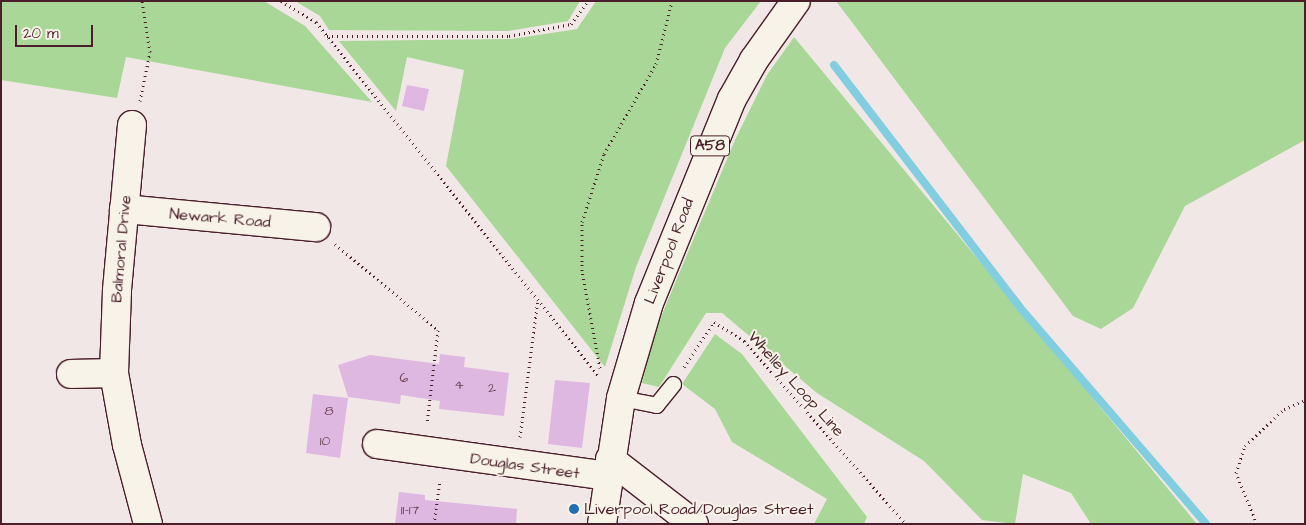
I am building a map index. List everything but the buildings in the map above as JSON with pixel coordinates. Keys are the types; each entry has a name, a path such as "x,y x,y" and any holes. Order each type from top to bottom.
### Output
{"street":[{"name":"Liverpool Road","path":"602,524 621,398 650,303 710,147 754,60 796,1"},
{"name":"Balmoral Drive","path":"132,125 124,209 114,373 128,445 148,524"},
{"name":"Newark Road","path":"124,209 316,228"},
{"path":"71,374 114,373"},
{"name":"Douglas Street","path":"377,444 516,465 609,468"},
{"path":"609,468 694,524"}],"lane":[{"path":"621,398 656,405 673,384"}],"path":[{"path":"132,125 150,52 142,1"},
{"path":"281,1 316,22 603,381 582,271 582,222 604,154 656,64 672,1"},
{"path":"326,36 509,36 571,24 588,1"},
{"path":"316,228 438,330 434,524"},
{"path":"516,465 538,299"},
{"name":"Whelley Loop Line","path":"673,384 714,322 744,341 906,524"},
{"path":"1257,524 1236,472 1244,446 1284,409 1305,400"}],"green space":[{"path":"1,1 264,1 305,26 372,102 126,57 117,98 1,80"},
{"path":"295,1 580,1 568,21 508,31 329,30 320,16"},
{"path":"596,1 761,1 725,48 636,267 605,367 446,166 464,70 407,57 396,111 339,41 512,39 577,29"},
{"path":"836,1 1305,1 1305,140 1185,206 1133,308 1101,329 1073,316"},
{"path":"794,37 1197,524 1091,524 1071,493 1023,474 1015,524 982,520 924,461 817,393 722,313 706,313 659,387 642,383 655,331 735,140 767,75"},
{"path":"715,334 742,354 867,517 864,524 814,524 827,499 732,442 715,409 682,384"}],"waterway":[{"path":"834,65 1023,311 1206,524"}],"place":[{"name":"Liverpool Road/Douglas Street","path":"574,509"}]}
